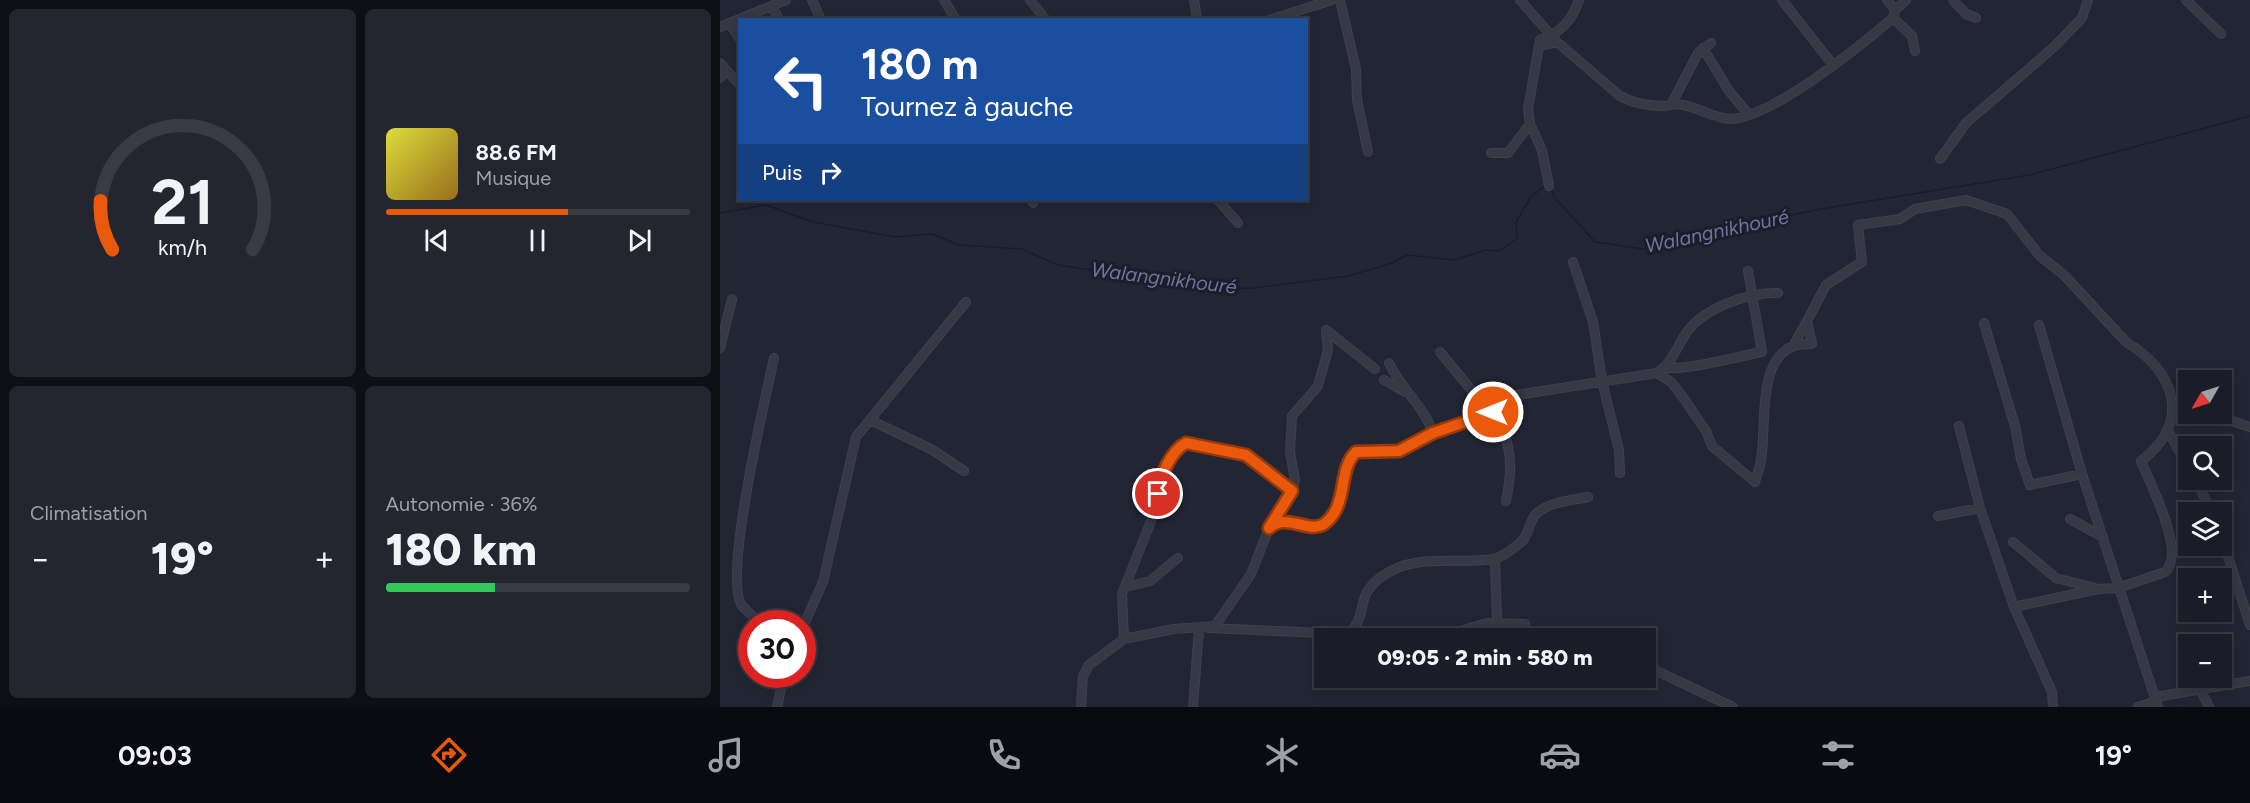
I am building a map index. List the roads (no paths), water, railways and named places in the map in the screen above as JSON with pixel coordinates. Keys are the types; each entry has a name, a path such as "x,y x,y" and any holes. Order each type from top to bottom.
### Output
{"street":[{"path":"742,18 786,0"},
{"path":"812,0 820,18"},
{"path":"944,0 955,18"},
{"path":"1030,0 1044,18"},
{"path":"1194,0 1197,18"},
{"path":"1275,18 1332,0"},
{"path":"1340,0 1356,69 1357,100 1368,152"},
{"path":"1520,0 1554,39 1620,96 1632,102 1678,104 1729,119 1749,116 1833,65 1894,14 1906,0"},
{"path":"1549,186 1542,150 1530,124 1528,109 1540,40 1554,39 1572,19 1579,0"},
{"path":"1782,0 1833,65"},
{"path":"1887,0 1894,14 1912,36 1915,51"},
{"path":"1953,0 1966,14 1976,18"},
{"path":"1940,159 1966,123 2054,47 2082,18 2088,0"},
{"path":"2186,0 2221,34"},
{"path":"772,6 778,18"},
{"path":"720,27 738,19"},
{"path":"729,23 738,36"},
{"path":"1671,105 1698,53 1707,45 1729,91 1749,116"},
{"path":"720,78 723,66"},
{"path":"723,66 738,83"},
{"path":"1491,153 1508,153 1530,124"},
{"path":"1660,370 1682,396 1706,431 1712,446 1755,482 1762,459 1768,381 1782,354 1793,346 1826,285 1862,262 1858,225 1900,219 1915,209 1966,200 2007,214 2040,256 2064,275 2126,342 2139,349 2163,373 2167,380 2173,418"},
{"path":"1219,201 1238,222"},
{"path":"1573,262 1593,322 1602,381 1619,450 1620,473"},
{"path":"1269,528 1274,524 1287,522 1312,527 1322,525 1335,512 1343,492 1348,465 1356,452 1399,451 1433,433 1468,421 1493,400 1660,370 1687,369 1703,363 1762,352 1748,271"},
{"path":"1660,370 1697,319 1766,293 1778,293"},
{"path":"720,348 732,299"},
{"path":"810,610 823,582 856,437 966,302"},
{"path":"1793,346 1812,344 1807,321"},
{"path":"1984,323 2030,484 2082,474"},
{"path":"2039,325 2082,474 2156,702"},
{"path":"1203,628 1215,626 1251,574 1269,528 1292,491 1295,480 1290,452 1293,416 1318,387 1328,350 1326,330 1375,369"},
{"path":"1440,352 1473,392 1474,414"},
{"path":"747,610 741,604 736,587 737,564 746,495 774,358"},
{"path":"1389,363 1396,379 1428,418 1433,433"},
{"path":"1384,380 1409,394"},
{"path":"1493,400 1493,412 1503,432 1512,469 1506,501"},
{"path":"2014,607 2098,589 2118,588 2165,572 2171,566 2173,556 2165,519 2141,462 2158,448 2178,409"},
{"path":"870,420 932,450 964,471"},
{"path":"2232,422 2250,427"},
{"path":"1959,426 1980,508 2014,607 2052,692 2053,707"},
{"path":"2168,431 2178,449"},
{"path":"1124,639 1122,594 1155,511 1158,483 1177,447 1186,443 1246,455 1292,491"},
{"path":"1353,628 1359,620 1367,589 1397,568 1449,559 1495,559 1523,541 1534,516 1551,504 1588,497"},
{"path":"1938,516 1980,508"},
{"path":"2070,519 2103,537"},
{"path":"2013,542 2056,578 2098,589"},
{"path":"2228,556 2250,625"},
{"path":"1125,587 1150,581 1178,558"},
{"path":"1495,559 1497,622"},
{"path":"1474,628 1497,622 1525,624"},
{"path":"1193,707 1203,628"},
{"path":"1081,707 1083,676 1089,664 1124,639 1174,629 1203,628 1314,633"},
{"path":"1656,671 1734,707"},
{"path":"2138,707 2200,689 2250,681"},
{"path":"777,707 781,688"},
{"path":"2200,689 2209,707"}],"waterway":[{"name":"Walangnikhouré","path":"1551,189 1555,198 1595,242 1643,249 1815,210 2029,175 2250,116"},
{"name":"Walangnikhouré","path":"720,213 766,205 813,222 895,237 932,234 959,245 1022,249 1058,265 1219,289 1255,288 1348,276 1392,263 1407,255 1455,260 1485,250 1500,251 1517,238 1516,222 1531,197 1545,186"}]}
